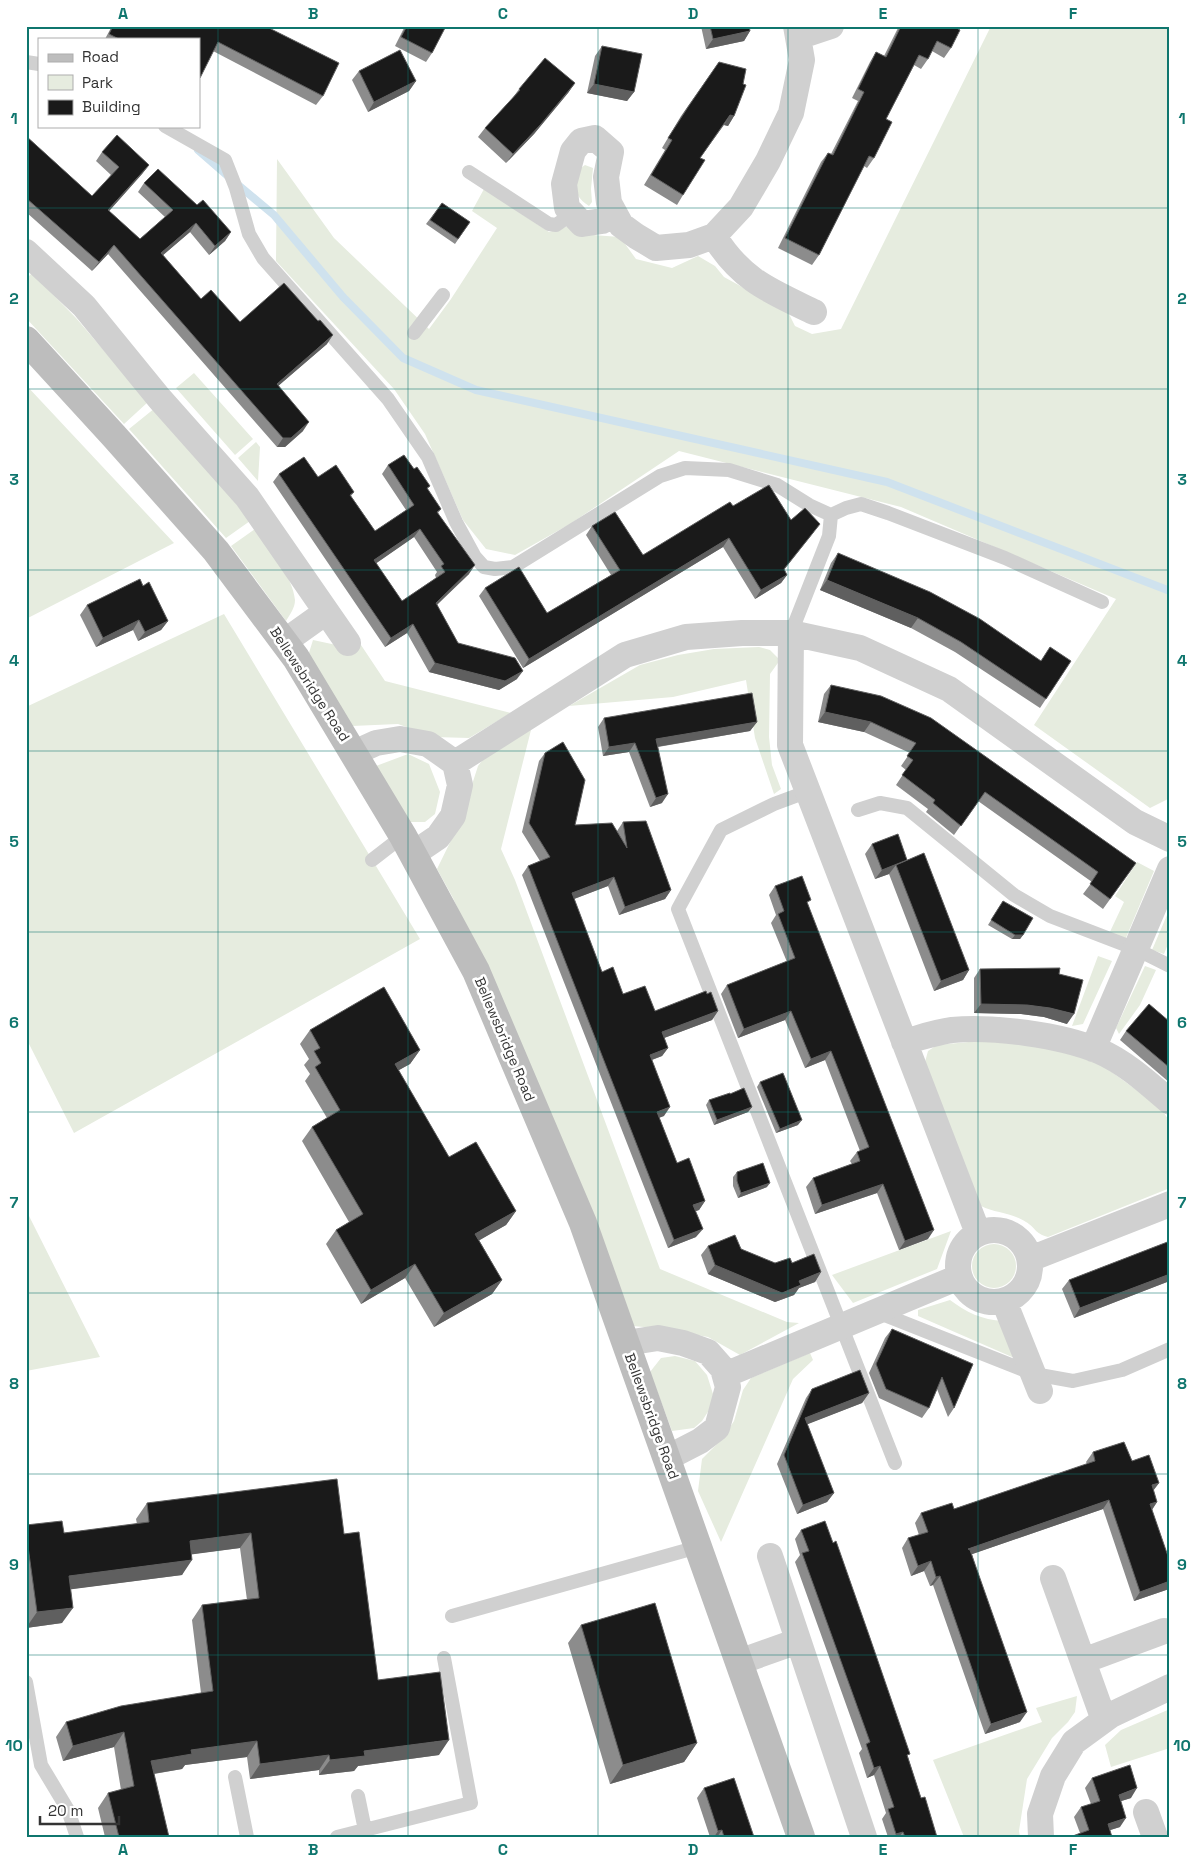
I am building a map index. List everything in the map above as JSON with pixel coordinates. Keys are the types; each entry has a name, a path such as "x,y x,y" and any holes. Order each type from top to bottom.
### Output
{"street":[{"path":"614,214 602,221 582,224 567,208 564,184 573,151 581,141 595,138 611,152 606,178 609,204 621,225 636,236 656,248 689,245 714,236 741,207 768,161 791,113 802,60 797,32 831,26"},
{"path":"714,236 724,253 739,269 760,285 814,312"},
{"path":"26,252 84,306 159,398 246,497 348,644"},
{"name":"Bellewsbridge Road","path":"26,340 216,551 296,658 408,845 476,971 583,1222 801,1837"},
{"path":"284,642 326,612"},
{"path":"455,764 625,655 686,638 742,633 791,633 860,648 949,689 1135,822 1170,839"},
{"path":"791,633 790,745 978,1233"},
{"path":"354,753 376,743 400,739 428,744 455,764 460,785 453,816 438,837 408,845"},
{"path":"1093,1049 1170,869"},
{"path":"904,1042 952,1030 1006,1030 1057,1039 1100,1052 1139,1076 1170,1102"},
{"path":"1030,1259 1170,1204"},
{"path":"994,1229 1011,1233 1024,1244 1030,1259 1030,1273 1025,1285 1016,1295 1004,1301 990,1302 977,1298 966,1290 959,1277 958,1264 960,1252 968,1240 978,1233 994,1229"},
{"path":"725,1375 959,1277"},
{"path":"1004,1301 1037,1383"},
{"path":"626,1344 658,1338 684,1343 708,1352 723,1368 728,1387 717,1428 680,1453 666,1458"},
{"path":"770,1556 864,1837"},
{"path":"1053,1578 1104,1720"},
{"path":"1082,1661 1164,1631"},
{"path":"739,1662 798,1641"},
{"path":"1041,1837 1040,1814 1053,1776 1074,1742 1111,1715 1170,1687"},
{"path":"1146,1812 1155,1837"}],"lane":[{"path":"169,128 225,160 236,188 249,234 263,258 388,398 428,457 456,522 475,557 484,567 495,569 513,567 660,476 685,468 729,470 777,485 809,505 831,515 861,504 888,513 1004,558 1102,602"},
{"path":"469,172 549,224 556,225 572,214"},
{"path":"414,333 443,294"},
{"path":"791,633 829,536 831,515"},
{"path":"809,791 774,804 721,830 678,909 895,1464"},
{"path":"858,810 880,803 907,808 1014,895 1050,916 1136,949 1170,966"},
{"path":"372,860 408,845"},
{"path":"877,1312 1037,1383 1073,1381 1122,1370 1170,1349"},
{"path":"452,1616 698,1547"},
{"path":"337,1837 471,1803 444,1658"},
{"path":"26,1682 41,1765 68,1810 77,1837"},
{"path":"235,1778 247,1837"},
{"path":"358,1796 365,1830"}],"green space":[{"path":"991,26 1170,26 1170,798 1150,808 1034,725 1116,599 901,507 679,451 570,524 515,555 486,549 463,520 425,434 394,389 276,261 277,159 334,238 429,329 497,228 472,211 484,189 549,232 569,226 593,235 620,237 636,259 672,268 698,256 715,266 724,277 788,312 795,326 812,334 841,329"},
{"path":"585,165 593,168 592,202 589,206 580,199 576,191 578,170"},
{"path":"32,273 76,318 148,402 124,424 26,318 26,279"},
{"path":"194,373 253,439 235,455 176,388"},
{"path":"26,385 174,543 26,619"},
{"path":"155,408 250,521 226,538 129,429"},
{"path":"256,442 260,447 258,481 238,458"},
{"path":"255,529 290,581 295,600 292,611 286,621 231,546"},
{"path":"224,614 420,939 74,1133 26,1038 26,707"},
{"path":"357,639 385,681 511,713 469,738 434,737 398,724 352,726 308,656 313,640 341,646"},
{"path":"759,647 770,650 780,660 770,674 769,737 772,765 781,789 774,794 755,738 746,680 673,697 569,706 640,665 678,655 714,649"},
{"path":"531,730 501,849 515,880 660,1269 787,1322 799,1323 740,1355 708,1337 665,1329 633,1326 591,1213 453,898 437,869 460,822 478,766 490,750"},
{"path":"408,754 429,764 440,792 435,814 425,822 409,822 376,766"},
{"path":"1137,862 1154,871 1125,940 1108,936 1124,902 1115,896"},
{"path":"1170,908 1170,939 1164,954 1152,950"},
{"path":"1098,956 1112,961 1083,1024 1072,1026"},
{"path":"1145,966 1156,970 1140,1005 1119,1034 1116,1028"},
{"path":"990,1040 1054,1048 1102,1065 1160,1107 1170,1122 1170,1188 1048,1237 1040,1234 1021,1219 981,1206 925,1062 928,1051 937,1045"},
{"path":"26,1210 100,1357 26,1371"},
{"path":"951,1231 937,1269 853,1303 832,1275"},
{"path":"990,1244 998,1244 1010,1250 1016,1266 1010,1282 998,1288 990,1288 978,1282 972,1270 972,1262 978,1250"},
{"path":"950,1300 975,1315 1003,1321 1017,1355 1012,1357 918,1316 918,1310"},
{"path":"810,1353 813,1360 793,1379 721,1542 698,1491 702,1459 723,1438 734,1421 743,1390 751,1378"},
{"path":"675,1356 695,1361 707,1375 713,1394 711,1407 702,1421 694,1428 672,1431 650,1372 661,1358"},
{"path":"1077,1696 1075,1712 1052,1738 1027,1779 1019,1831 1020,1837 964,1837 933,1760 1042,1722 1036,1708"},
{"path":"1170,1709 1170,1748 1111,1767 1105,1745 1121,1730"}],"building":[{"path":"113,26 265,26 339,63 323,96 218,42 200,78 200,38 117,38 109,34"},
{"path":"407,26 446,26 432,53 401,37"},
{"path":"710,26 749,26 750,31 713,39"},
{"path":"901,26 953,26 960,30 951,48 937,41 928,59 919,55 886,119 892,122 874,158 869,156 819,255 785,238 828,153 833,155 864,92 858,89 876,52 886,57"},
{"path":"602,46 642,54 634,92 594,84"},
{"path":"400,50 416,81 374,102 359,71"},
{"path":"545,58 575,83 513,154 485,128 520,90"},
{"path":"719,62 746,69 743,84 746,85 734,116 730,115 700,158 705,160 683,195 651,175 672,140 668,138"},
{"path":"117,135 149,165 108,210 140,239 173,210 144,183 158,169 197,205 203,200 231,232 215,246 196,223 161,253 201,299 211,290 240,322 284,283 333,335 277,384 309,422 291,438 283,438 114,245 99,262 26,198 26,136 92,196 119,167 102,152"},
{"path":"442,203 470,222 458,239 430,220"},
{"path":"404,455 414,469 417,467 430,486 427,488 441,509 437,512 475,565 436,603 458,643 515,658 523,671 505,681 435,663 413,624 391,638 279,474 304,457 318,477 336,465 354,492 350,495 375,531 414,505 388,465","holes":["420,529 444,564 441,566 445,572 402,601 374,560"]},
{"path":"769,485 791,520 805,508 820,524 784,569 787,575 761,590 729,538 529,659 485,588 519,567 547,613 620,570 592,526 615,512 643,555 730,502 733,506"},
{"path":"838,553 930,592 980,619 1041,661 1050,647 1071,661 1046,699 961,642 918,618 827,580"},
{"path":"140,579 143,586 149,582 168,621 145,632 139,620 103,638 87,605"},
{"path":"831,685 881,696 931,718 1136,863 1110,899 1090,884 1098,872 985,792 961,826 933,803 935,800 902,775 913,760 907,756 916,743 871,722 825,712"},
{"path":"752,693 757,722 656,739 668,794 656,798 635,743 609,747 604,718"},
{"path":"563,742 585,780 575,825 612,823 627,848 623,822 646,821 671,890 625,907 614,877 572,893 602,972 613,967 623,994 645,986 655,1011 706,991 707,994 711,992 718,1011 662,1032 668,1048 650,1055 670,1107 657,1112 677,1163 689,1158 705,1201 693,1205 703,1229 674,1240 528,866 550,857 529,823 545,753"},
{"path":"898,834 907,860 882,870 872,844"},
{"path":"924,853 969,970 941,981 896,865"},
{"path":"802,876 811,900 807,902 934,1230 905,1241 883,1184 822,1205 813,1178 860,1161 857,1152 869,1147 831,1051 811,1059 791,1011 744,1029 727,985 795,958 778,914 784,911 775,886"},
{"path":"1003,901 1033,918 1023,935 1015,935 991,920"},
{"path":"1060,968 1059,974 1083,980 1074,1014 1027,1005 981,1004 980,969"},
{"path":"384,987 420,1050 395,1064 449,1157 476,1142 516,1211 475,1234 502,1280 444,1313 415,1264 371,1290 336,1230 363,1214 312,1127 340,1110 315,1067 321,1063 314,1051 320,1048 310,1030"},
{"path":"1149,1004 1170,1022 1170,1068 1126,1031"},
{"path":"783,1073 802,1120 780,1129 760,1082"},
{"path":"744,1088 752,1107 717,1120 709,1100"},
{"path":"763,1163 770,1183 741,1193 737,1181 737,1172"},
{"path":"735,1235 741,1249 775,1263 790,1258 792,1263 814,1254 821,1272 799,1281 801,1285 782,1293 715,1265 708,1246"},
{"path":"1170,1241 1170,1274 1080,1308 1069,1280"},
{"path":"892,1329 973,1364 954,1408 942,1377 929,1408 886,1389 876,1364"},
{"path":"860,1370 869,1393 805,1418 834,1493 803,1505 784,1455 812,1389"},
{"path":"1124,1442 1132,1461 1149,1455 1159,1483 1152,1485 1157,1502 1150,1504 1170,1562 1170,1581 1140,1592 1109,1500 968,1549 970,1550 1027,1712 991,1724 940,1576 936,1577 931,1561 918,1566 908,1538 928,1532 921,1513 952,1503 954,1509 1095,1461 1093,1452"},
{"path":"337,1479 344,1534 359,1532 378,1680 440,1672 449,1740 364,1751 365,1756 330,1760 329,1755 260,1764 257,1741 191,1750 192,1754 151,1761 169,1837 119,1837 108,1793 134,1786 124,1732 73,1746 66,1722 121,1706 213,1691 202,1605 259,1598 251,1533 190,1541 192,1560 69,1576 73,1608 37,1612 26,1525 62,1521 64,1533 149,1522 147,1503"},
{"path":"825,1521 833,1543 836,1541 910,1754 907,1755 921,1798 925,1797 937,1837 905,1837 903,1832 896,1834 888,1809 894,1807 880,1766 874,1768 866,1744 870,1742 802,1553 809,1551 801,1530"},
{"path":"655,1603 697,1743 623,1765 581,1625"},
{"path":"1130,1765 1137,1788 1119,1795 1126,1818 1108,1824 1112,1837 1070,1837 1089,1830 1081,1807 1100,1801 1092,1778"},
{"path":"734,1778 754,1837 724,1837 722,1830 718,1831 704,1788"}],"waterway":[{"path":"198,150 229,177"},
{"path":"237,184 274,215 343,297 403,358 476,390 887,482 1170,591"}]}
